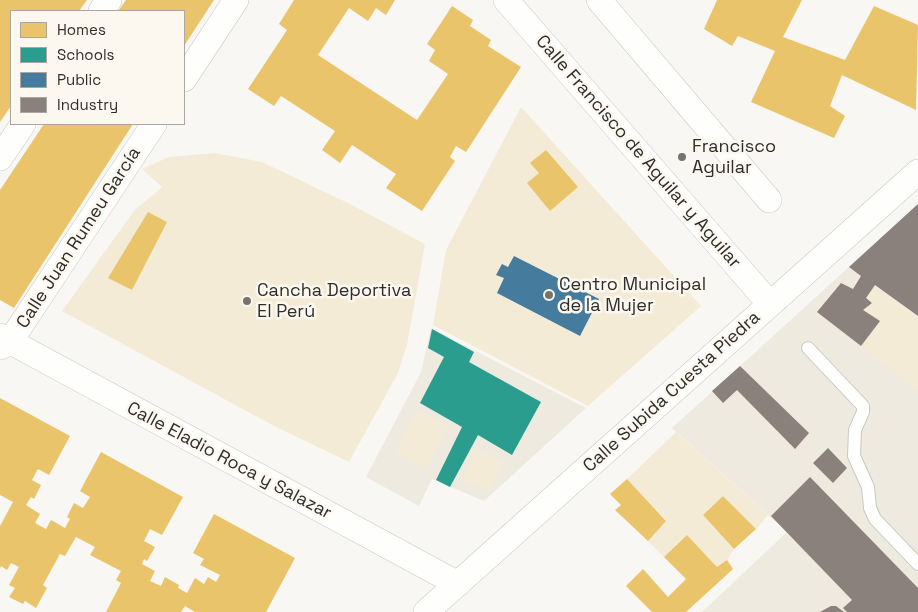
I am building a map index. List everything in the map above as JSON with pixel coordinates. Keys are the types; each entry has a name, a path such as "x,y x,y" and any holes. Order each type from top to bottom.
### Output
{"street":[{"path":"185,77 236,0"},
{"path":"599,0 769,200"},
{"name":"Calle Francisco de Aguilar y Aguilar","path":"514,2 770,304"},
{"path":"0,158 22,125"},
{"name":"Calle Juan Rumeu García","path":"3,342 153,125"},
{"name":"Calle Subida Cuesta Piedra","path":"426,612 918,172"},
{"name":"Calle Eladio Roca y Salazar","path":"3,342 458,584"}],"lane":[{"path":"808,348 863,406 863,412 855,430 854,456 868,487 870,508 875,519 918,564"}],"shaded area":[{"path":"521,107 701,306 588,406 433,325 446,250"},
{"path":"215,153 262,162 350,204 425,244 407,345 398,373 349,462 274,426 62,311 134,211 162,187 142,169 169,157"},
{"path":"918,204 918,612 702,612 787,532 672,428"},
{"path":"875,285 918,316 918,391 861,346 879,321 863,310 872,303 866,298"},
{"path":"431,328 586,408 484,501 432,479 419,506 366,477 421,372"},
{"path":"418,411 448,426 426,469 395,453"},
{"path":"676,432 768,515 756,529 723,496 703,515 734,549 727,560 717,567 687,535 664,557 648,541 666,520 627,479"},
{"path":"476,449 504,463 490,491 461,480"}],"building: Homes":[{"path":"0,0 87,0 80,10 10,10 10,107 0,122"},
{"path":"126,0 214,0 185,44 185,10 119,10"},
{"path":"294,0 395,0 386,15 376,8 368,21 349,8 318,55 417,120 448,74 429,61 435,50 427,44 452,6 473,20 470,26 491,40 488,46 521,67 466,152 456,146 450,157 455,161 422,211 386,188 396,174 352,145 340,163 322,150 335,131 281,96 274,106 248,89 287,30 279,24"},
{"path":"717,0 802,0 783,37 845,60 874,6 918,25 916,110 842,75 830,106 845,116 834,138 751,102 775,51 738,36 732,46 704,29"},
{"path":"43,125 132,125 14,308 0,300 0,190"},
{"path":"546,150 578,187 550,211 527,183 539,173 530,163"},
{"path":"148,212 167,222 132,290 108,278"},
{"path":"0,398 70,436 49,475 38,469 32,480 41,485 34,499 31,497 26,505 40,514 35,523 46,529 51,520 65,528 70,519 67,517 74,503 83,508 90,497 80,491 101,452 183,497 162,535 150,529 144,541 155,547 147,561 144,559 142,564 155,571 150,581 161,586 165,577 179,585 178,588 187,593 195,578 204,584 208,577 216,582 220,575 200,565 204,559 193,553 214,514 295,558 266,612 195,612 185,606 181,612 106,612 121,583 116,580 121,571 90,555 95,547 76,537 65,556 60,554 43,585 47,588 36,608 25,601 23,604 9,597 15,588 9,585 19,567 11,563 7,570 1,566 0,569 0,526 13,502 0,495"},
{"path":"627,479 666,521 648,541 615,510 621,505 610,494"},
{"path":"723,496 756,529 734,549 703,515"},
{"path":"687,535 717,567 727,560 733,569 686,612 652,612 626,586 643,569 668,597 686,579 664,557"}],"building: Schools":[{"path":"432,329 474,352 469,362 541,402 512,455 478,435 450,487 436,480 462,427 420,403 444,357 428,348"}],"building: Public":[{"path":"514,256 599,299 580,336 497,293 504,278 496,275 502,264 508,267"}],"building: Industry":[{"path":"918,204 918,316 875,285 866,298 872,303 863,310 880,321 861,346 817,312 841,283 853,289 861,276 849,267"},
{"path":"740,366 809,433 795,449 737,390 723,403 712,391"},
{"path":"828,448 847,468 833,483 813,463"},
{"path":"810,477 918,588 918,612 847,612 843,608 852,600 771,516"},
{"path":"831,606 836,606 844,612 820,612"}],"place":[{"name":"Francisco Aguilar","path":"682,157"},
{"name":"Centro Municipal de la Mujer","path":"549,295"},
{"name":"Cancha Deportiva El Perú","path":"247,301"}]}
